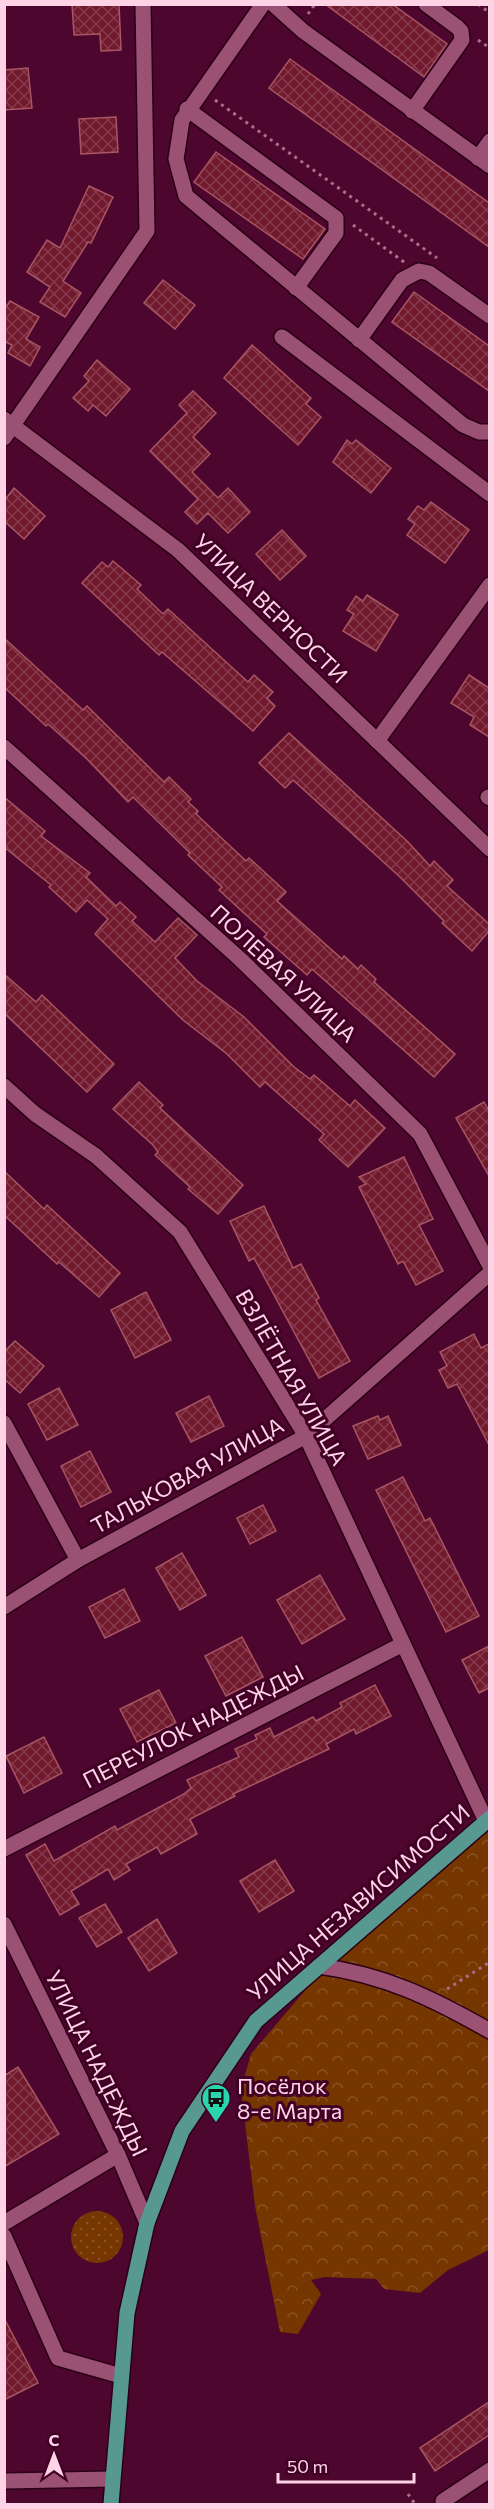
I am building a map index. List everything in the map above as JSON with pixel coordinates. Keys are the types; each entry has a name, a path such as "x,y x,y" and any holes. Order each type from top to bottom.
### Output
{"main road":[{"name":"УЛИЦА НЕЗАВИСИМОСТИ","path":"111,2505 127,2313 147,2223 182,2131 256,2020 488,1820"}],"street":[{"path":"7,427 147,231 143,4"},
{"path":"263,4 187,109 178,135 176,159 186,196 463,425 479,432 489,432"},
{"path":"273,4 303,31 484,162 489,141"},
{"path":"412,111 462,40 461,31 426,4"},
{"path":"187,109 331,213 337,223 336,233 296,288"},
{"path":"358,340 402,280 413,272 429,273 489,316"},
{"path":"282,337 489,494"},
{"name":"УЛИЦА ВЕРНОСТИ","path":"7,427 178,550 489,849"},
{"path":"377,741 489,585"},
{"name":"ПОЛЕВАЯ УЛИЦА","path":"4,747 240,959 420,1134 489,1266"},
{"name":"ВЗЛЁТНАЯ УЛИЦА","path":"4,1086 35,1114 96,1156 180,1232 306,1436 488,1820"},
{"name":"ТАЛЬКОВАЯ УЛИЦА","path":"4,1607 78,1560 306,1436 489,1273"},
{"path":"4,1423 78,1560"},
{"name":"ПЕРЕУЛОК НАДЕЖДЫ","path":"4,1849 403,1644"},
{"name":"УЛИЦА НАДЕЖДЫ","path":"4,1924 118,2155 147,2223"},
{"path":"319,1966 373,1976 434,2000 489,2031"},
{"path":"4,2223 118,2155"},
{"path":"4,2236 58,2358 121,2376"},
{"path":"442,2501 489,2470"},
{"path":"4,2481 112,2479"}],"path":[{"path":"478,4 489,13"},
{"path":"201,90 438,258"},
{"path":"337,223 351,224 400,259 413,272"},
{"path":"434,2000 441,1992 489,1962"},
{"path":"408,2494 415,2505"}],"green space":[{"path":"489,1818 489,2250 448,2270 420,2293 384,2289 376,2279 325,2277 311,2280 321,2294 298,2334 280,2332 255,2206 241,2089 251,2054 308,1987"},
{"path":"92,2211 102,2211 111,2215 119,2223 123,2237 119,2251 111,2259 102,2263 92,2263 83,2259 75,2251 71,2242 71,2232 75,2223 83,2215"}],"building":[{"path":"72,4 119,4 121,50 101,51 100,34 74,35"},
{"path":"325,4 392,4 447,44 424,77"},
{"path":"290,59 489,203 489,247 269,88"},
{"path":"28,68 32,108 4,110 4,70"},
{"path":"116,117 118,152 81,154 79,119"},
{"path":"216,152 325,229 303,259 194,182"},
{"path":"89,186 113,197 91,243 88,242 63,281 81,293 65,317 40,302 50,287 27,272 47,240 60,248"},
{"path":"163,280 195,305 175,329 144,303"},
{"path":"414,292 489,346 489,391 392,322"},
{"path":"10,301 39,317 26,339 40,347 30,366 8,353 12,345 4,341 4,310"},
{"path":"252,345 311,398 306,404 321,417 298,445 224,378"},
{"path":"97,360 130,389 106,416 93,405 88,411 73,398 89,381 84,376"},
{"path":"193,391 216,413 193,437 210,454 192,472 218,498 228,488 250,512 228,533 208,513 197,524 185,512 198,499 150,451 187,413 179,405"},
{"path":"347,440 352,444 356,440 391,468 371,493 333,462"},
{"path":"14,488 45,516 24,539 4,521 4,501"},
{"path":"431,502 469,530 445,563 407,535 415,524 408,519 418,506 424,510"},
{"path":"282,530 306,556 280,580 256,554"},
{"path":"113,561 141,585 137,589 163,614 168,609 248,682 254,675 273,692 267,698 275,706 253,731 162,652 159,655 82,583 102,562 108,567"},
{"path":"367,595 398,615 376,651 343,631 354,614 347,610 356,596 363,601"},
{"path":"4,638 83,710 87,706 164,782 169,777 191,799 188,802 198,811 196,814 246,861 249,858 286,892 277,901 342,959 344,956 358,969 361,965 376,979 374,982 455,1054 434,1077 312,969 307,975 264,937 267,934 219,890 222,887 133,797 128,802 87,759 48,724 46,726 4,687"},
{"path":"469,675 489,688 489,737 470,725 474,717 451,703"},
{"path":"289,733 408,842 430,866 434,861 453,880 447,886 489,924 489,931 472,951 442,923 444,921 400,877 293,780 285,788 259,763"},
{"path":"4,797 45,831 41,836 90,873 86,877 116,906 120,902 136,917 132,921 155,942 178,918 197,935 175,958 197,981 244,1017 294,1067 310,1079 314,1075 350,1106 355,1100 385,1128 348,1167 319,1140 324,1134 265,1082 260,1087 227,1054 183,1020 95,934 108,919 87,900 76,912 49,887 51,885 4,847"},
{"path":"4,974 36,1002 42,995 114,1064 87,1092 4,1013"},
{"path":"139,1082 163,1105 160,1108 243,1185 218,1214 188,1189 190,1187 155,1155 158,1152 153,1145 113,1109"},
{"path":"484,1102 489,1111 489,1176 456,1118"},
{"path":"404,1157 433,1219 419,1225 443,1271 416,1285 403,1261 398,1264 359,1187 366,1184 359,1177"},
{"path":"4,1171 44,1209 47,1205 120,1273 99,1297 59,1262 57,1264 4,1215"},
{"path":"264,1206 293,1268 301,1264 319,1298 316,1300 350,1361 319,1378 254,1258 249,1261 230,1221"},
{"path":"146,1292 171,1340 135,1358 111,1310"},
{"path":"474,1334 481,1348 489,1344 489,1445 457,1384 448,1388 439,1370 447,1366 440,1352"},
{"path":"15,1341 44,1366 20,1393 4,1379 4,1352"},
{"path":"59,1388 78,1425 47,1440 28,1404"},
{"path":"209,1396 224,1426 191,1442 176,1413"},
{"path":"378,1416 380,1420 388,1416 401,1445 368,1459 353,1426"},
{"path":"90,1451 111,1492 81,1507 61,1466"},
{"path":"403,1477 425,1521 430,1518 479,1616 446,1632 376,1490"},
{"path":"263,1505 276,1531 250,1544 237,1518"},
{"path":"182,1553 206,1595 180,1610 156,1568"},
{"path":"320,1575 345,1619 302,1644 277,1600"},
{"path":"124,1589 140,1621 105,1638 89,1607"},
{"path":"242,1637 263,1677 226,1696 205,1656"},
{"path":"489,1646 489,1688 479,1693 462,1660"},
{"path":"375,1685 391,1716 356,1734 354,1729 326,1744 329,1749 233,1794 235,1796 190,1819 197,1834 161,1854 157,1847 126,1864 130,1870 114,1880 108,1869 71,1891 79,1904 60,1915 26,1855 45,1844 54,1861 115,1826 117,1830 184,1794 191,1788 187,1780 239,1757 235,1749 257,1739 255,1735 270,1728 274,1737 313,1717 316,1721 342,1707 340,1703"},
{"path":"159,1690 176,1723 137,1742 120,1709"},
{"path":"44,1737 62,1773 24,1793 6,1756"},
{"path":"275,1860 294,1891 259,1912 240,1881"},
{"path":"105,1904 122,1932 97,1947 79,1918"},
{"path":"157,1919 177,1953 149,1971 128,1938"},
{"path":"18,2067 59,2134 4,2167 4,2076"},
{"path":"4,2318 38,2383 4,2400"},
{"path":"489,2402 489,2435 435,2471 420,2448"}],"place":[{"name":"Посёлок 8-е Марта","path":"216,2124"}]}
